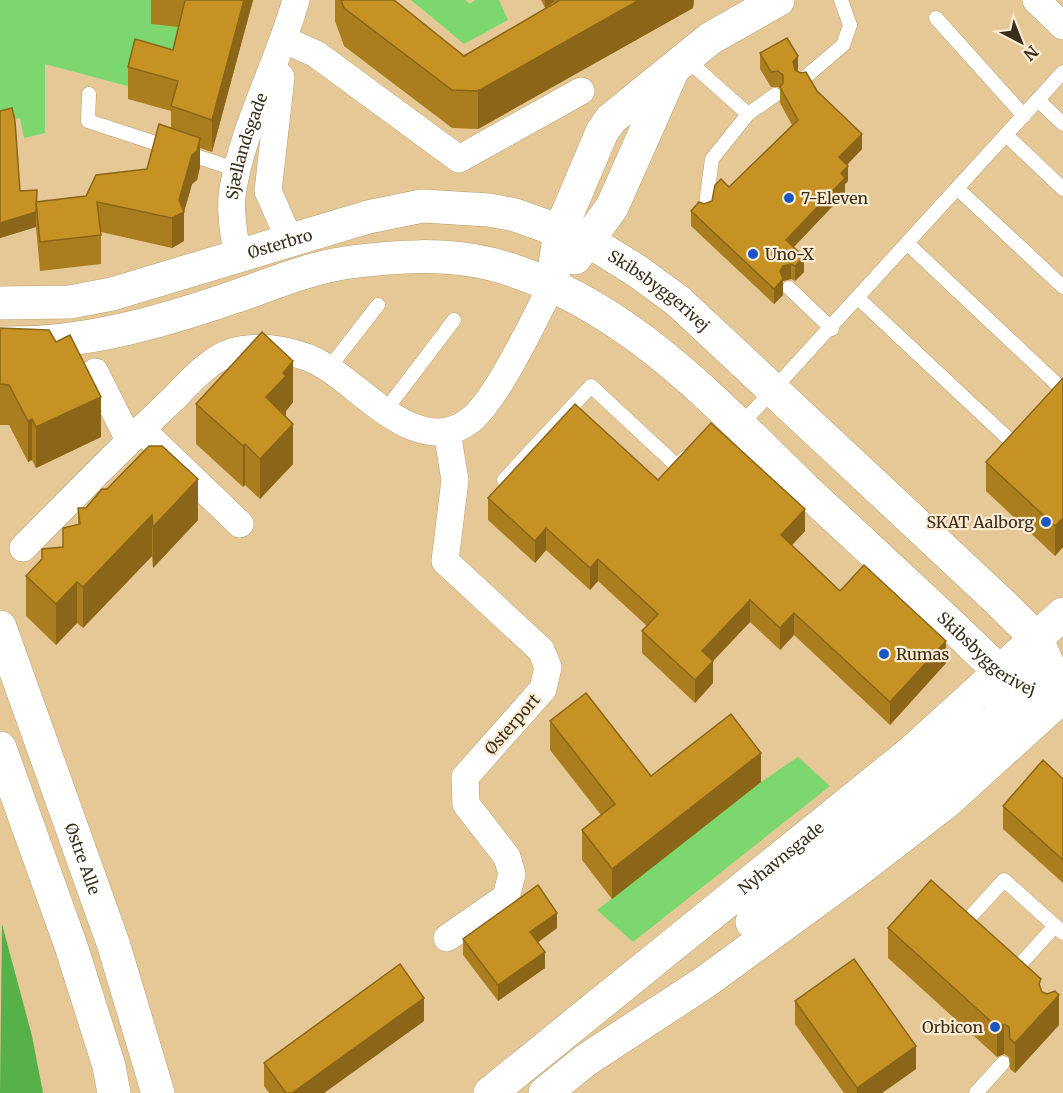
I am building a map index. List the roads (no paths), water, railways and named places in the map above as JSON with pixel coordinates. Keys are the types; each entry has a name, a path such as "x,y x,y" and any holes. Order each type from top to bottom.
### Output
{"street":[{"name":"Sjællandsgade","path":"237,258 232,191 246,140 285,40 296,0"},
{"path":"1036,0 1063,26"},
{"path":"23,548 135,434 205,369 231,352 256,349 289,351 329,368 397,420 424,431 447,432 472,418 489,399 552,285 574,236 612,207 680,62 711,38 764,3"},
{"name":"Sjællandsgade","path":"285,40 268,191 290,241"},
{"path":"285,40 316,54 459,159 581,91"},
{"name":"Østerbro","path":"0,303 37,304 102,296 237,258 368,217 422,206 458,207 506,213 574,236"},
{"name":"Skibsbyggerivej","path":"574,236 637,271 678,301 1037,639 1062,698"},
{"path":"0,343 84,338 144,325 348,262 407,256 443,257 490,264 552,285"},
{"name":"Skibsbyggerivej","path":"552,285 632,331 661,353 732,429 1013,680 1062,698"},
{"path":"95,372 135,434 240,524"},
{"name":"Østerport","path":"447,432 455,480 445,561 541,650 548,666 543,690 465,777 466,804 507,857 512,874 506,897 447,938"},
{"name":"Nyhavnsgade","path":"490,1093 914,750 1013,680 1037,639 1063,614"},
{"name":"Østre Alle","path":"0,627 10,692 113,943 158,1093"},
{"path":"586,1060 705,982 857,871 945,803 1062,698 1059,681 1063,660"},
{"path":"545,1093 975,738 1013,680"},
{"path":"0,748 71,946 109,1066 114,1093"}],"lane":[{"path":"802,80 843,45 850,25 841,0"},
{"path":"936,18 1024,116"},
{"path":"680,62 748,114"},
{"path":"732,429 775,391 1063,72"},
{"path":"89,94 88,121 238,170"},
{"path":"705,211 712,159 748,114 775,95"},
{"path":"1038,100 1063,124"},
{"path":"1006,135 1063,189"},
{"path":"958,189 1063,287"},
{"path":"908,244 1063,390"},
{"path":"789,288 831,328"},
{"path":"858,298 1016,446 1032,429"},
{"path":"329,368 378,305"},
{"path":"385,411 454,320"},
{"path":"504,480 591,386 677,466 699,443"},
{"path":"963,926 1004,880 1059,930 1014,971"},
{"path":"976,1093 1004,1063"}],"place":[{"name":"7-Eleven","path":"789,198"},
{"name":"Uno-X","path":"753,254"},
{"name":"SKAT Aalborg","path":"1046,522"},
{"name":"Rumas","path":"884,654"},
{"name":"Orbicon","path":"995,1027"}]}
